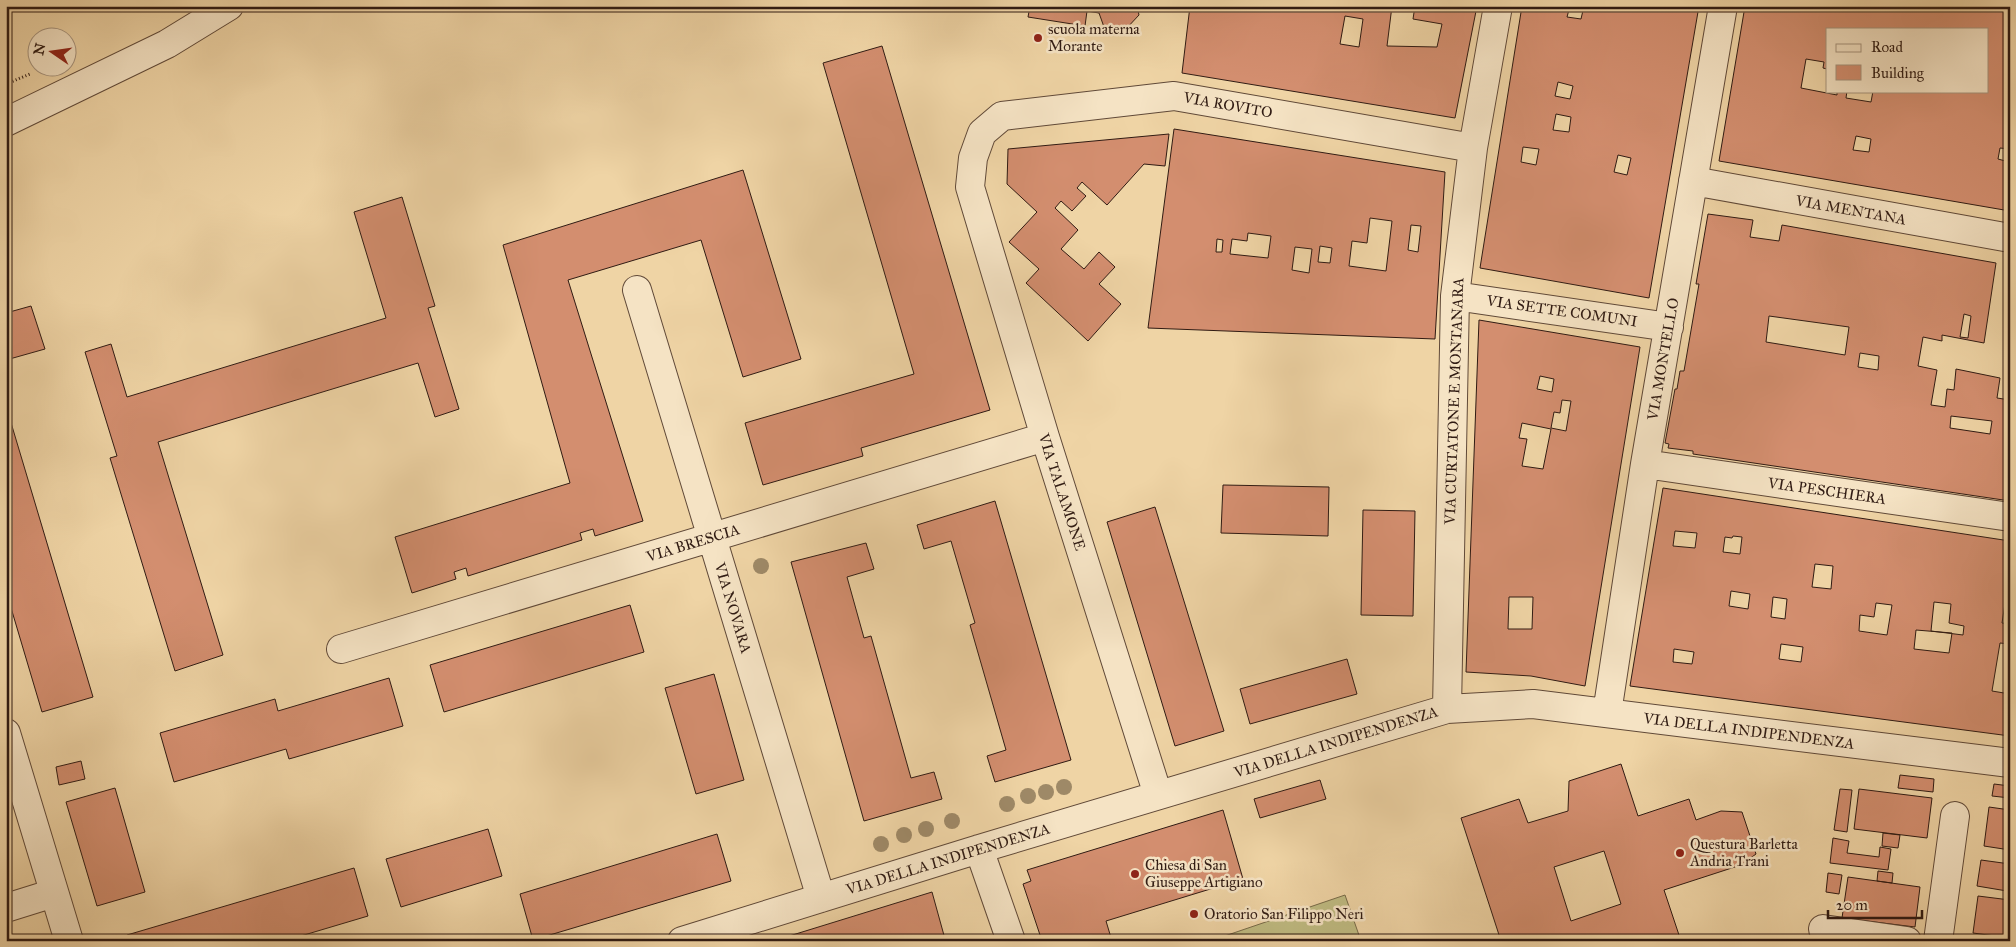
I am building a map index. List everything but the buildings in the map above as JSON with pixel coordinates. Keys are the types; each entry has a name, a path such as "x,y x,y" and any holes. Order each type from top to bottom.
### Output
{"street":[{"path":"6,122 167,44 229,6"},
{"name":"VIA CURTATONE E MONTANARA","path":"1447,709 1455,296 1473,148 1498,6"},
{"name":"VIA MONTELLO","path":"1607,713 1645,464 1723,6"},
{"name":"VIA ROVITO","path":"970,187 973,158 982,133 1002,116 1174,96 1473,148"},
{"name":"VIA MENTANA","path":"1693,181 2010,238"},
{"name":"VIA TALAMONE","path":"970,187 1045,437 1158,795"},
{"name":"VIA NOVARA","path":"637,290 821,898"},
{"name":"VIA SETTE COMUNI","path":"1455,296 1669,327"},
{"name":"VIA BRESCIA","path":"341,649 1045,437"},
{"name":"VIA PESCHIERA","path":"1645,464 2010,517"},
{"name":"VIA DELLA INDIPENDENZA","path":"682,941 979,849 1447,709 1533,704 2010,763"},
{"path":"6,734 69,941"},
{"path":"1938,941 1954,816"},
{"path":"979,849 1011,941"},
{"path":"6,908 54,894"},
{"path":"1823,929 1907,941"}],"path":[{"path":"6,84 28,75"}],"shaded area":[{"path":"1345,895 1361,941 1210,941"}],"place":[{"name":"scuola materna Morante","path":"1038,38"},
{"name":"Questura Barletta Andria Trani","path":"1680,853"},
{"name":"Chiesa di San Giuseppe Artigiano","path":"1135,874"},
{"name":"Oratorio San Filippo Neri","path":"1194,914"}]}
